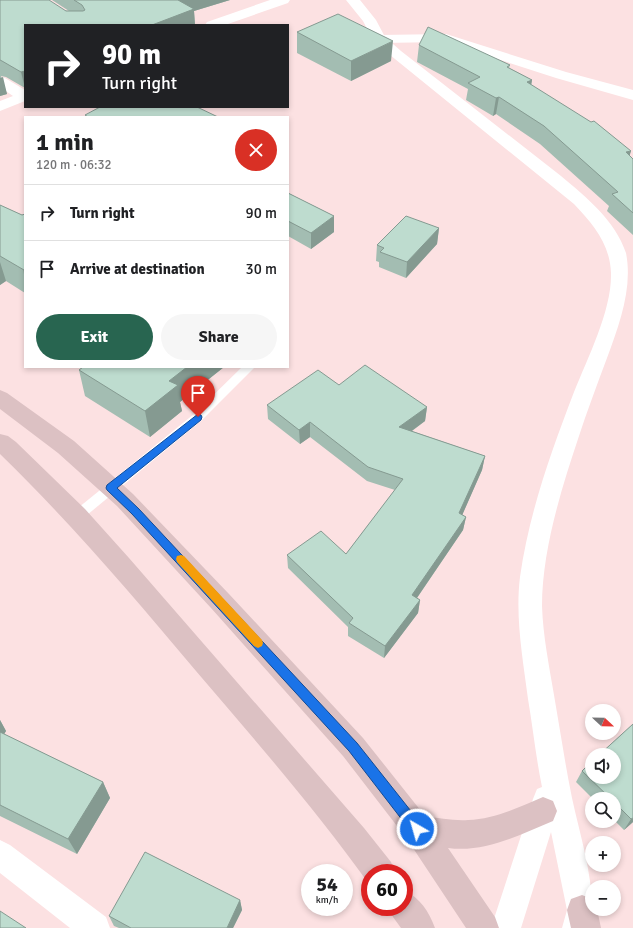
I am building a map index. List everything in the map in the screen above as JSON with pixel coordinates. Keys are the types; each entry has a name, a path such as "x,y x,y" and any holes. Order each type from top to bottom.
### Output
{"main road":[{"path":"241,0 257,9"},
{"path":"215,24 283,0"},
{"path":"353,0 369,20 379,39 539,167 598,219 609,235 617,254 621,273 620,291 614,312 563,453 538,539 530,604 532,637 554,779 581,922"},
{"path":"379,39 446,38 561,75 633,94"},
{"path":"0,81 24,96"},
{"path":"0,106 24,96"},
{"path":"0,398 66,447 131,506 353,747 417,829 484,928"},
{"path":"0,442 8,448 77,516 236,698 354,838 373,864"},
{"path":"506,928 554,779"},
{"path":"417,829 458,835 481,834 510,825 543,811"},
{"path":"0,855 95,928"},
{"path":"411,916 420,928"}],"lane":[{"path":"77,516 198,417 248,368"}],"building":[{"path":"0,0 49,0 66,11 83,11 85,10 82,5 74,0 178,0 194,9 155,24 24,24 24,71 21,72 0,60"},
{"path":"338,14 393,41 351,61 297,32"},
{"path":"428,27 510,65 507,67 532,80 527,82 591,122 594,121 631,151 626,152 633,159 633,213 612,194 618,192 544,126 499,97 496,98 468,83 480,77 419,45"},
{"path":"98,108 199,108 216,116 86,116 85,115"},
{"path":"289,194 334,216 311,233 289,222"},
{"path":"0,205 22,215 24,214 24,270 0,256"},
{"path":"406,216 439,228 407,262 380,252 384,248 377,245"},
{"path":"365,365 427,407 399,427 485,456 459,513 466,517 412,595 420,600 385,646 349,623 353,618 287,555 321,531 346,554 403,479 368,467 310,422 299,430 267,405 318,370 339,385"},
{"path":"82,368 186,368 169,381 178,385 145,411 79,370"},
{"path":"633,724 633,818 631,819 621,809 621,792 604,792 595,784 621,784 621,748 607,748 615,740 621,740 621,735"},
{"path":"0,732 103,782 68,839 0,805"},
{"path":"145,852 240,900 227,928 131,928 109,916"},
{"path":"0,911 26,928 0,928"}],"slow traffic":[{"path":"181,559 258,643"}],"route":[{"path":"198,417 110,488 136,511 353,747 417,829"}]}
